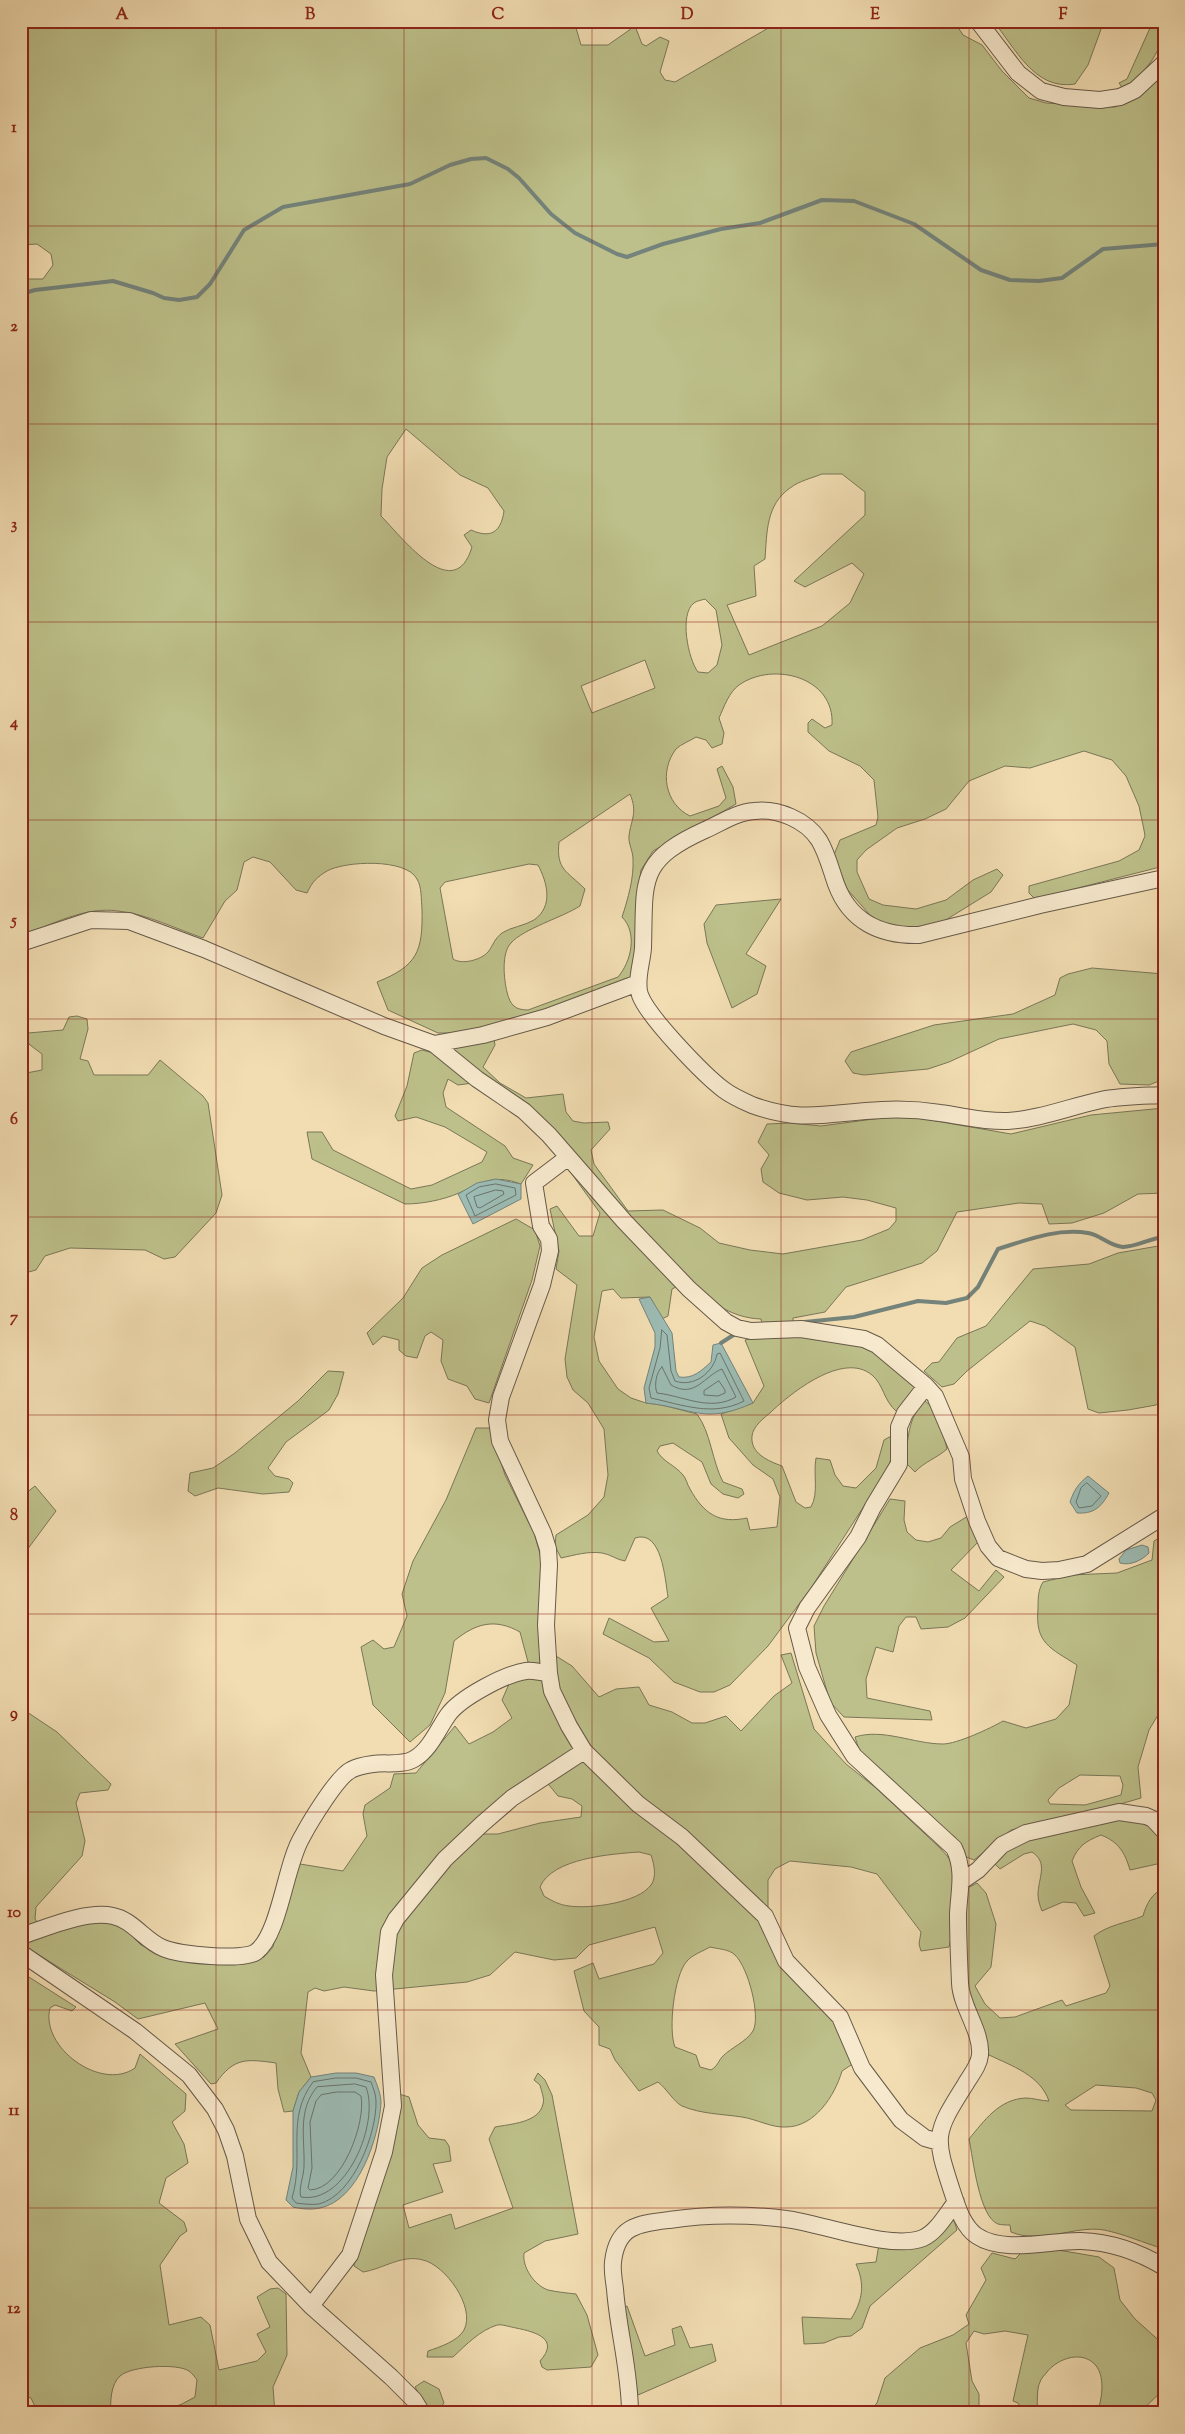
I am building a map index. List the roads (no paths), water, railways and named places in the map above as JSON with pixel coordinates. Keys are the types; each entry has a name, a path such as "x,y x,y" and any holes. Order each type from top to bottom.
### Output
{"street":[{"path":"978,21 1018,73 1041,91 1064,98 1100,100 1120,97 1135,90 1164,63"},
{"path":"1164,878 1030,907 919,935 893,934 868,924 854,913 837,888 819,839 807,827 786,815 755,810 740,814 678,843 664,852 657,862 649,874 644,893 642,954 638,983 640,994 646,1006 662,1028 724,1090 749,1104 777,1113 815,1117 902,1110 938,1112 977,1120 1006,1121 1033,1118 1104,1099 1164,1095"},
{"path":"21,943 91,920 129,921 204,949 384,1026 434,1044 477,1079 524,1111 549,1135 567,1158 689,1289 726,1322 737,1328 751,1330 801,1329 864,1339 877,1345 926,1386 935,1396 961,1457 963,1479 977,1521 988,1546 998,1558 1026,1569 1059,1570 1074,1568 1087,1564 1164,1516"},
{"path":"434,1044 483,1035 547,1017 638,983"},
{"path":"567,1158 534,1183 541,1226 549,1239 550,1251 542,1285 501,1397 497,1420 500,1441 543,1533 548,1549 546,1625 552,1691 584,1751 638,1804 682,1836 764,1916 786,1961 840,2017 862,2068 901,2120 925,2138 939,2142"},
{"path":"926,1386 905,1414 899,1427 899,1464 873,1507 858,1537 806,1608 797,1628 807,1668 834,1726 854,1756 954,1848 958,1857 962,1881 958,1917 960,1985 979,2043 980,2056 943,2121 939,2142 940,2155 956,2202 966,2224 975,2235 986,2242 1007,2245 1081,2241 1107,2244 1164,2266"},
{"path":"21,1936 64,1922 101,1915 114,1916 126,1922 162,1948 178,1952 233,1956 255,1953 265,1944 300,1839 329,1794 350,1770 371,1764 406,1762 414,1759 429,1745 456,1704 468,1695 526,1671 549,1673"},
{"path":"312,2306 350,2255 384,2152 393,2106 384,1975 389,1932 396,1919 446,1858 482,1824 512,1798 584,1751"},
{"path":"962,1881 978,1870 1002,1845 1026,1833 1119,1812 1146,1816 1164,1831"},
{"path":"21,1953 174,2060 203,2092 226,2130 234,2156 245,2208 254,2235 274,2268 312,2306 370,2357 414,2400 422,2413"},
{"path":"630,2413 630,2396 616,2301 613,2263 622,2234 629,2228 644,2223 702,2216 748,2215 788,2219 880,2240 914,2240 924,2237 934,2229 956,2202"}],"water":[{"path":"496,1179 521,1184 521,1199 473,1224 458,1194 477,1183"},
{"path":"650,1297 672,1333 676,1371 679,1377 693,1376 704,1368 711,1362 713,1345 721,1343 753,1403 736,1410 710,1414 646,1403 644,1388 655,1347 655,1333 639,1299"},
{"path":"1088,1476 1109,1493 1103,1503 1096,1509 1077,1513 1070,1502 1077,1488"},
{"path":"1142,1545 1148,1547 1149,1553 1146,1556 1132,1563 1120,1563 1119,1559 1126,1550"},
{"path":"336,2073 356,2073 374,2077 380,2093 381,2103 371,2149 356,2180 346,2193 334,2203 317,2209 293,2207 286,2200 293,2167 293,2111 299,2092 311,2077"}],"waterway":[{"path":"21,294 35,290 113,281 164,298 179,300 197,297 210,284 244,230 283,207 410,184 450,165 471,159 486,158 508,169 519,178 551,214 575,233 627,257 663,244 721,229 760,223 822,200 854,201 914,224 981,270 1010,280 1039,281 1062,278 1103,249 1164,244"},
{"path":"805,1322 854,1317 918,1301 946,1303 967,1298 978,1287 998,1249 1053,1233 1088,1233 1113,1245 1123,1247 1164,1237"},
{"path":"721,1343 735,1334"}]}
